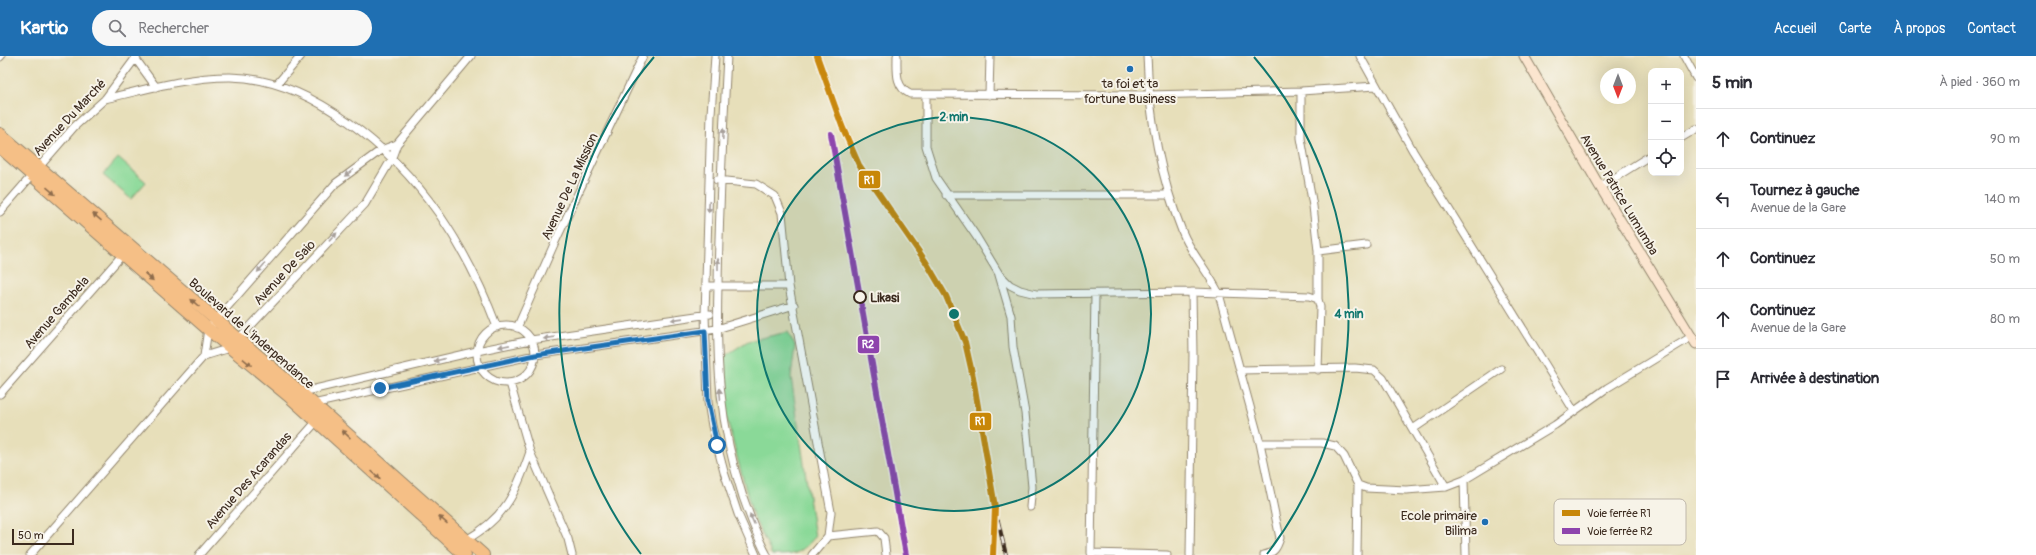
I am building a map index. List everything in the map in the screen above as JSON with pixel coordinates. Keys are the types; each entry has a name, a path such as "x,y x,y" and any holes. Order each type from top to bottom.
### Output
{"highway":[{"name":"Boulevard de L'inderpendance","path":"0,134 36,171 234,344 288,395 307,405 483,555"},
{"name":"Boulevard de L'inderpendance","path":"0,147 36,171"},
{"name":"Boulevard de L'inderpendance","path":"234,344 300,392 316,422 465,555"}],"street":[{"path":"277,84 301,56"},
{"name":"Avenue De Saio","path":"204,356 234,344 365,204 391,160 397,144 471,56"},
{"name":"Avenue De La Mission","path":"517,328 555,242 643,56"},
{"path":"715,56 711,114 705,315 708,402 712,426 728,484 738,514 756,555"},
{"path":"727,56 716,313 720,395 727,443 738,481 748,510 768,555"},
{"path":"897,56 898,82 902,91 910,94 1149,95 1300,91 1376,86"},
{"path":"989,95 990,56"},
{"path":"1147,56 1149,95 1169,195 1182,232 1214,283 1241,370 1260,443 1280,538 1277,548 1270,554 1264,555"},
{"path":"1360,56 1413,151 1574,411"},
{"name":"Avenue Patrice Lumumba","path":"1524,56 1600,187 1694,340"},
{"path":"1684,56 1696,78"},
{"path":"136,57 156,87"},
{"name":"Avenue Du Marché","path":"0,212 74,127 105,99 136,57"},
{"path":"105,99 195,78 231,77 277,84 320,104 358,130 381,150 417,186 439,214 459,246 486,298 497,327"},
{"path":"1300,91 1301,138 1313,206 1318,251 1318,299 1320,307 1318,370"},
{"path":"926,95 926,146 936,178 946,195 976,236 999,274 1010,285 1020,290 1036,294 1192,292 1309,296 1318,299"},
{"path":"1684,136 1696,129"},
{"path":"30,555 204,356 212,325 336,183 381,150 397,144"},
{"path":"1600,187 1648,157"},
{"path":"710,179 756,184 775,196 782,213 789,286 794,305 831,512 828,536 812,555"},
{"path":"946,195 1169,195"},
{"path":"1318,251 1366,245"},
{"name":"Avenue Gambela","path":"0,394 127,250"},
{"path":"999,274 1011,316 1014,347 1025,413 1032,487 1030,507"},
{"path":"706,286 789,286"},
{"path":"1190,555 1193,355 1192,292"},
{"path":"1095,294 1090,554 1167,555"},
{"path":"307,405 535,355 717,329 794,305"},
{"path":"288,395 531,340 716,313"},
{"path":"511,326 517,328 528,335 531,340 535,355 529,371 520,379 510,382 501,382 492,379 485,374 480,366 477,351 484,336 497,327 511,326"},
{"path":"1358,485 1375,490 1428,489 1446,486 1464,480 1556,425 1607,388 1694,340"},
{"path":"1241,370 1318,370 1355,368 1374,370 1384,378 1446,486"},
{"path":"1413,429 1501,369"},
{"path":"510,382 530,452 568,539 572,555"},
{"name":"Avenue Des Acarandas","path":"199,555 316,422"},
{"path":"1260,443 1322,443 1334,446 1344,456 1358,485 1357,555"},
{"path":"466,540 484,529 501,513 514,495 530,452"},
{"path":"1464,480 1466,555"},
{"path":"728,484 738,481"},
{"path":"828,536 878,532 884,538 886,555"}],"green space":[{"path":"118,158 146,182 131,199 103,175"},
{"path":"788,332 795,346 791,377 815,537 805,547 796,553 772,555 753,516 721,398 720,359 748,341"}],"railway":[{"path":"817,56 842,126 859,165 926,262 946,296 965,342 973,377 995,507 993,555"},
{"path":"998,521 1006,555"}],"rail line":[{"name":"R1","path":"817,56 842,126 859,165 926,262 946,296 965,342 973,377 995,507 993,555"},
{"name":"R2","path":"831,134 906,555"}],"place":[{"name":"ta foi et ta fortune Business","path":"1130,69"},
{"name":"Likasi","path":"860,297"},
{"name":"Ecole primaire Bilima","path":"1485,522"}],"route":[{"path":"380,388 535,355 705,331 708,402 717,445"}]}
